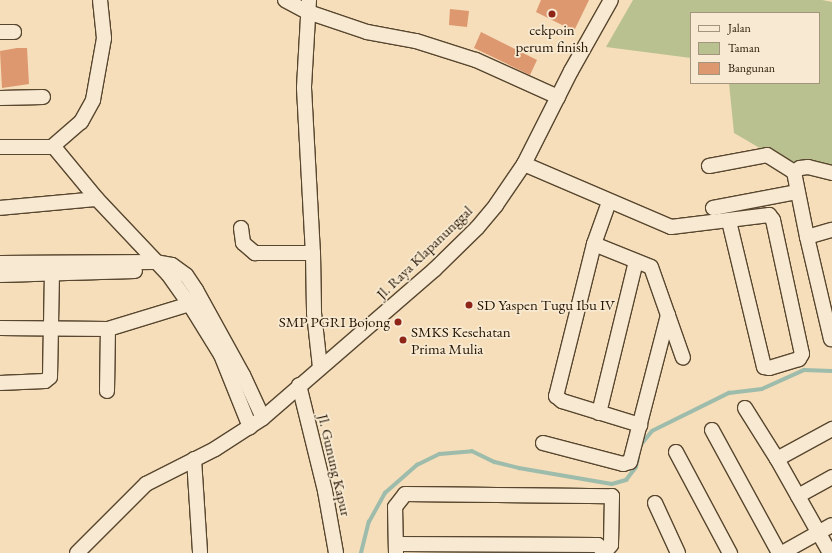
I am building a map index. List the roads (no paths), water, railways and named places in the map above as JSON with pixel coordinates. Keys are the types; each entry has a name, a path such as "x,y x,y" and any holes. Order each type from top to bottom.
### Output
{"street":[{"path":"0,147 53,146 81,122 94,100 104,38 100,0"},
{"path":"285,0 309,6 367,32 416,41 476,60 558,97"},
{"name":"Jl. Raya Klapanunggal","path":"77,553 146,484 194,459 263,418 299,385 408,293 471,233 496,205 524,164 558,97 611,0"},
{"path":"309,6 304,88 314,253 314,313 320,367"},
{"path":"0,32 14,32"},
{"path":"0,98 43,97"},
{"path":"53,146 97,198 158,266 171,278 190,304 221,355 250,426"},
{"path":"709,166 767,155 794,172 807,237 831,339"},
{"path":"524,164 609,202 677,228 729,221 765,214 772,217 802,354 798,360 769,368 764,367 729,221"},
{"path":"794,172 808,167 832,173"},
{"path":"713,208 798,192"},
{"path":"0,208 97,198"},
{"path":"609,202 594,244 556,396 562,401 599,414 640,425"},
{"path":"241,228 243,243 255,253 314,253"},
{"path":"807,237 832,230"},
{"path":"594,244 651,267 683,358"},
{"path":"599,414 636,261"},
{"path":"0,262 158,266"},
{"path":"0,274 52,274 172,265 186,275 196,290 243,375 263,418"},
{"path":"0,383 47,380 51,373 50,328 52,274"},
{"path":"0,328 108,329 190,304"},
{"path":"543,442 626,464 632,459 668,315"},
{"path":"107,391 108,329"},
{"name":"Jl. Gunung Kapur","path":"299,385 325,491 336,553"},
{"path":"745,408 798,496 830,553"},
{"path":"776,459 832,428"},
{"path":"712,430 779,553"},
{"path":"676,452 730,553"},
{"path":"194,459 200,553"},
{"path":"798,496 832,477"},
{"path":"405,494 612,496 610,545 604,553 598,545 396,549 395,507 405,494"},
{"path":"655,503 678,553"},
{"path":"782,553 832,525"}],"waterway":[{"path":"640,446 652,431 729,393 762,389 804,370 832,371"},
{"path":"361,553 369,522 385,493 417,465 440,454 472,451 495,462 519,468 612,484 626,480 636,467 638,458"}],"place":[{"name":"cekpoin perum finish","path":"552,14"},
{"name":"SD Yaspen Tugu Ibu IV","path":"469,305"},
{"name":"SMP PGRI Bojong","path":"398,322"},
{"name":"SMKS Kesehatan Prima Mulia","path":"403,340"}]}
